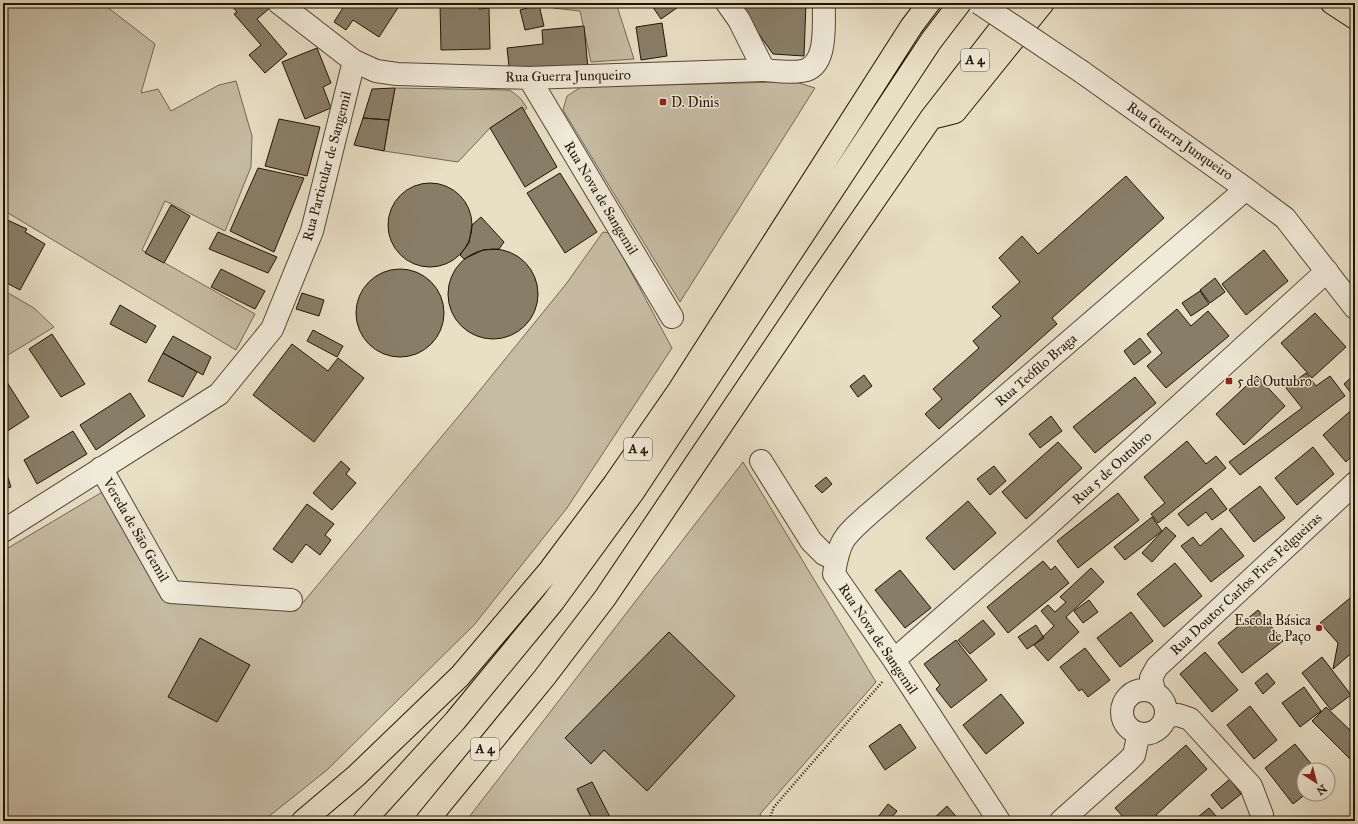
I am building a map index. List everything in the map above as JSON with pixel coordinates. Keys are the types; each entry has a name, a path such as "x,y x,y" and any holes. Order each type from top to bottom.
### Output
{"highway":[{"name":"A 4","path":"303,821 356,776 460,676 549,572 614,484 679,390 911,27 929,3"},
{"name":"A 4","path":"364,821 455,720 553,602 630,497 696,400 931,41 960,3"},
{"name":"A 4","path":"427,821 544,678 605,598 931,118 1020,3"},
{"path":"931,118 955,112 1043,3"},
{"path":"1332,3 1355,18"}],"street":[{"name":"Rua Guerra Junqueiro","path":"279,3 354,62 376,71 397,74 529,78 764,70 803,72 818,62 822,49 824,3"},
{"path":"727,3 739,20 764,70"},
{"name":"Rua Guerra Junqueiro","path":"979,3 1082,72 1285,218 1355,308"},
{"name":"Rua Particular de Sangemil","path":"3,531 218,394 272,329 312,231 354,62"},
{"name":"Rua Nova de Sangemil","path":"529,78 672,317"},
{"name":"Rua Teófilo Braga","path":"836,560 837,550 855,526 1246,189"},
{"name":"Rua 5 de Outubro","path":"897,664 1327,272"},
{"path":"761,461 811,541 824,554 836,560"},
{"name":"Vereda de São Gemil","path":"101,468 171,592 291,600"},
{"name":"Rua Doutor Carlos Pires Felgueiras","path":"1154,691 1151,678 1157,667 1355,483"},
{"name":"Rua Nova de Sangemil","path":"836,560 834,574 897,664 999,821"},
{"path":"1147,689 1154,691 1164,702 1166,716 1159,728 1153,732 1139,733 1126,726 1122,712 1123,704 1132,693 1147,689"},
{"path":"1166,716 1178,715 1190,720 1251,786 1262,815"},
{"path":"1061,821 1134,755 1139,733"}],"path":[{"path":"773,821 770,817 774,807 897,664"}],"shaded area":[{"path":"3,3 102,3 155,44 141,93 158,89 171,111 219,85 236,81 252,136 251,167 225,231 165,201 142,250 255,314 236,350 3,210"},
{"path":"552,3 616,3 634,59 591,62 580,11 553,8"},
{"path":"780,82 799,83 815,88 680,302 563,110 567,96 581,87"},
{"path":"395,88 510,90 521,99 527,108 524,111 522,107 490,128 458,162 384,151"},
{"path":"603,232 610,233 672,348 567,508 474,625 327,770 263,821 3,821 3,551 104,491 160,594 296,611 463,411 566,284"},
{"path":"3,290 34,308 54,327 3,358"},
{"path":"743,462 876,682 760,814 764,821 466,821"}],"building":[{"path":"229,3 268,3 271,7 257,19 287,54 265,73 249,55 261,45 234,14 237,12"},
{"path":"346,3 401,3 379,37 353,20 346,30 334,22"},
{"path":"440,3 479,3 479,9 489,8 490,49 441,50"},
{"path":"650,3 684,3 661,19"},
{"path":"737,3 806,3 804,56 773,54"},
{"path":"539,5 544,26 525,30 520,10"},
{"path":"662,23 667,56 641,60 636,27"},
{"path":"584,26 588,68 510,76 507,48 543,44 542,30"},
{"path":"317,48 331,83 323,87 331,108 305,119 282,62"},
{"path":"395,88 389,120 363,118 372,89"},
{"path":"522,107 557,167 525,187 490,128"},
{"path":"363,118 389,120 384,151 354,145"},
{"path":"279,119 320,127 307,176 265,166"},
{"path":"258,168 304,178 274,252 230,231"},
{"path":"560,173 597,232 565,253 527,193"},
{"path":"1126,176 1164,218 1052,318 1057,324 939,429 925,414 942,399 933,389 979,348 973,341 1001,316 992,307 1020,282 999,258 1022,236 1038,254"},
{"path":"430,183 446,186 460,195 469,209 472,225 469,241 460,255 446,264 430,267 414,264 400,255 391,241 388,225 391,209 400,195 414,186"},
{"path":"171,205 190,216 164,263 145,253"},
{"path":"481,217 504,242 499,249 483,250 464,259 460,255 469,243 472,225"},
{"path":"3,218 27,229 25,232 45,244 20,290 3,281"},
{"path":"218,232 277,257 268,273 209,249"},
{"path":"493,249 510,252 525,262 535,277 538,294 535,311 525,326 510,336 493,339 476,336 461,326 451,311 448,294 451,277 461,262 476,252"},
{"path":"1264,250 1288,281 1246,315 1222,284"},
{"path":"221,269 265,291 255,309 211,287"},
{"path":"400,269 417,272 431,282 441,296 444,313 441,330 431,344 417,354 400,357 383,354 369,344 359,330 356,313 359,296 369,282 383,272"},
{"path":"1215,278 1225,292 1210,303 1200,290"},
{"path":"1200,291 1209,304 1191,316 1182,303"},
{"path":"302,293 324,300 319,316 296,309"},
{"path":"120,305 156,326 146,343 110,324"},
{"path":"1177,309 1191,326 1208,311 1229,336 1166,388 1147,366 1162,353 1147,334"},
{"path":"1315,313 1346,347 1312,378 1281,343"},
{"path":"313,330 343,346 337,357 307,341"},
{"path":"52,334 85,384 61,397 29,349"},
{"path":"173,336 211,357 203,375 163,353"},
{"path":"1140,338 1151,352 1134,365 1124,351"},
{"path":"292,344 328,371 338,358 364,378 314,442 253,395"},
{"path":"163,353 197,372 183,397 148,381"},
{"path":"1306,373 1316,386 1330,376 1345,396 1240,475 1229,462 1302,408 1286,388"},
{"path":"1355,374 1355,398 1344,384"},
{"path":"864,375 872,386 858,397 850,386"},
{"path":"3,376 29,417 6,432 3,427"},
{"path":"1257,376 1285,406 1244,445 1216,414"},
{"path":"1135,377 1156,403 1095,453 1073,427"},
{"path":"130,393 145,416 96,450 80,425"},
{"path":"1355,407 1355,453 1346,462 1323,435"},
{"path":"1051,416 1062,431 1040,448 1029,434"},
{"path":"73,431 87,454 37,484 24,460"},
{"path":"1187,441 1206,464 1216,456 1226,468 1158,523 1151,514 1165,503 1144,477"},
{"path":"1058,442 1082,468 1026,519 1002,492"},
{"path":"1313,447 1334,474 1297,505 1275,478"},
{"path":"341,461 350,469 346,474 356,483 332,510 313,493"},
{"path":"3,462 11,487 3,489"},
{"path":"994,466 1006,481 990,495 977,479"},
{"path":"826,477 832,484 822,493 815,486"},
{"path":"1260,486 1285,518 1254,542 1229,510"},
{"path":"1211,488 1227,509 1212,520 1206,512 1188,526 1178,514"},
{"path":"1118,493 1139,520 1078,568 1057,541"},
{"path":"968,501 996,533 954,570 926,538"},
{"path":"307,504 334,524 325,535 331,540 320,555 306,544 292,563 273,549"},
{"path":"1152,517 1162,531 1125,560 1114,547"},
{"path":"1166,527 1176,536 1152,562 1142,553"},
{"path":"1221,528 1244,556 1211,582 1181,546 1193,537 1200,546"},
{"path":"1043,561 1051,570 1055,566 1069,583 1008,633 987,607"},
{"path":"1175,563 1202,596 1164,627 1137,594"},
{"path":"1091,568 1104,582 1066,617 1079,632 1048,661 1034,645 1054,626 1041,611 1048,605 1055,612 1066,602 1060,597"},
{"path":"900,570 931,608 905,628 875,590"},
{"path":"1355,594 1355,650 1333,669 1338,643 1320,623"},
{"path":"1089,600 1098,612 1083,623 1074,611"},
{"path":"1258,610 1283,641 1242,673 1218,643"},
{"path":"1131,612 1153,641 1120,667 1097,638"},
{"path":"983,620 995,634 970,654 958,640"},
{"path":"1036,625 1044,638 1027,649 1018,637"},
{"path":"669,632 735,696 647,791 604,750 591,764 565,738"},
{"path":"200,638 250,665 217,722 168,697"},
{"path":"956,640 987,680 951,708 936,689 940,685 924,664"},
{"path":"1085,648 1110,680 1088,697 1082,689 1079,691 1060,667"},
{"path":"1205,652 1238,690 1212,712 1180,674"},
{"path":"1322,657 1351,695 1331,710 1302,673"},
{"path":"1267,673 1275,683 1263,694 1255,683"},
{"path":"1304,687 1321,711 1300,727 1282,703"},
{"path":"1001,694 1024,723 986,754 963,725"},
{"path":"1250,706 1277,740 1254,759 1227,725"},
{"path":"1326,707 1355,735 1355,764 1312,721"},
{"path":"900,724 916,748 885,770 869,746"},
{"path":"1295,744 1310,762 1296,762 1296,802 1293,804 1265,768"},
{"path":"1186,745 1207,769 1156,815 1161,821 1127,821 1115,808"},
{"path":"1230,779 1241,794 1222,809 1211,795"},
{"path":"592,782 612,821 593,821 577,789"},
{"path":"888,804 897,811 889,821 875,821"},
{"path":"947,806 960,821 931,821"},
{"path":"1209,808 1216,816 1210,821 1193,821"}],"place":[{"name":"D. Dinis","path":"663,102"},
{"name":"5 de Outubro","path":"1229,381"},
{"name":"Escola Básica de Paço","path":"1319,628"}]}
